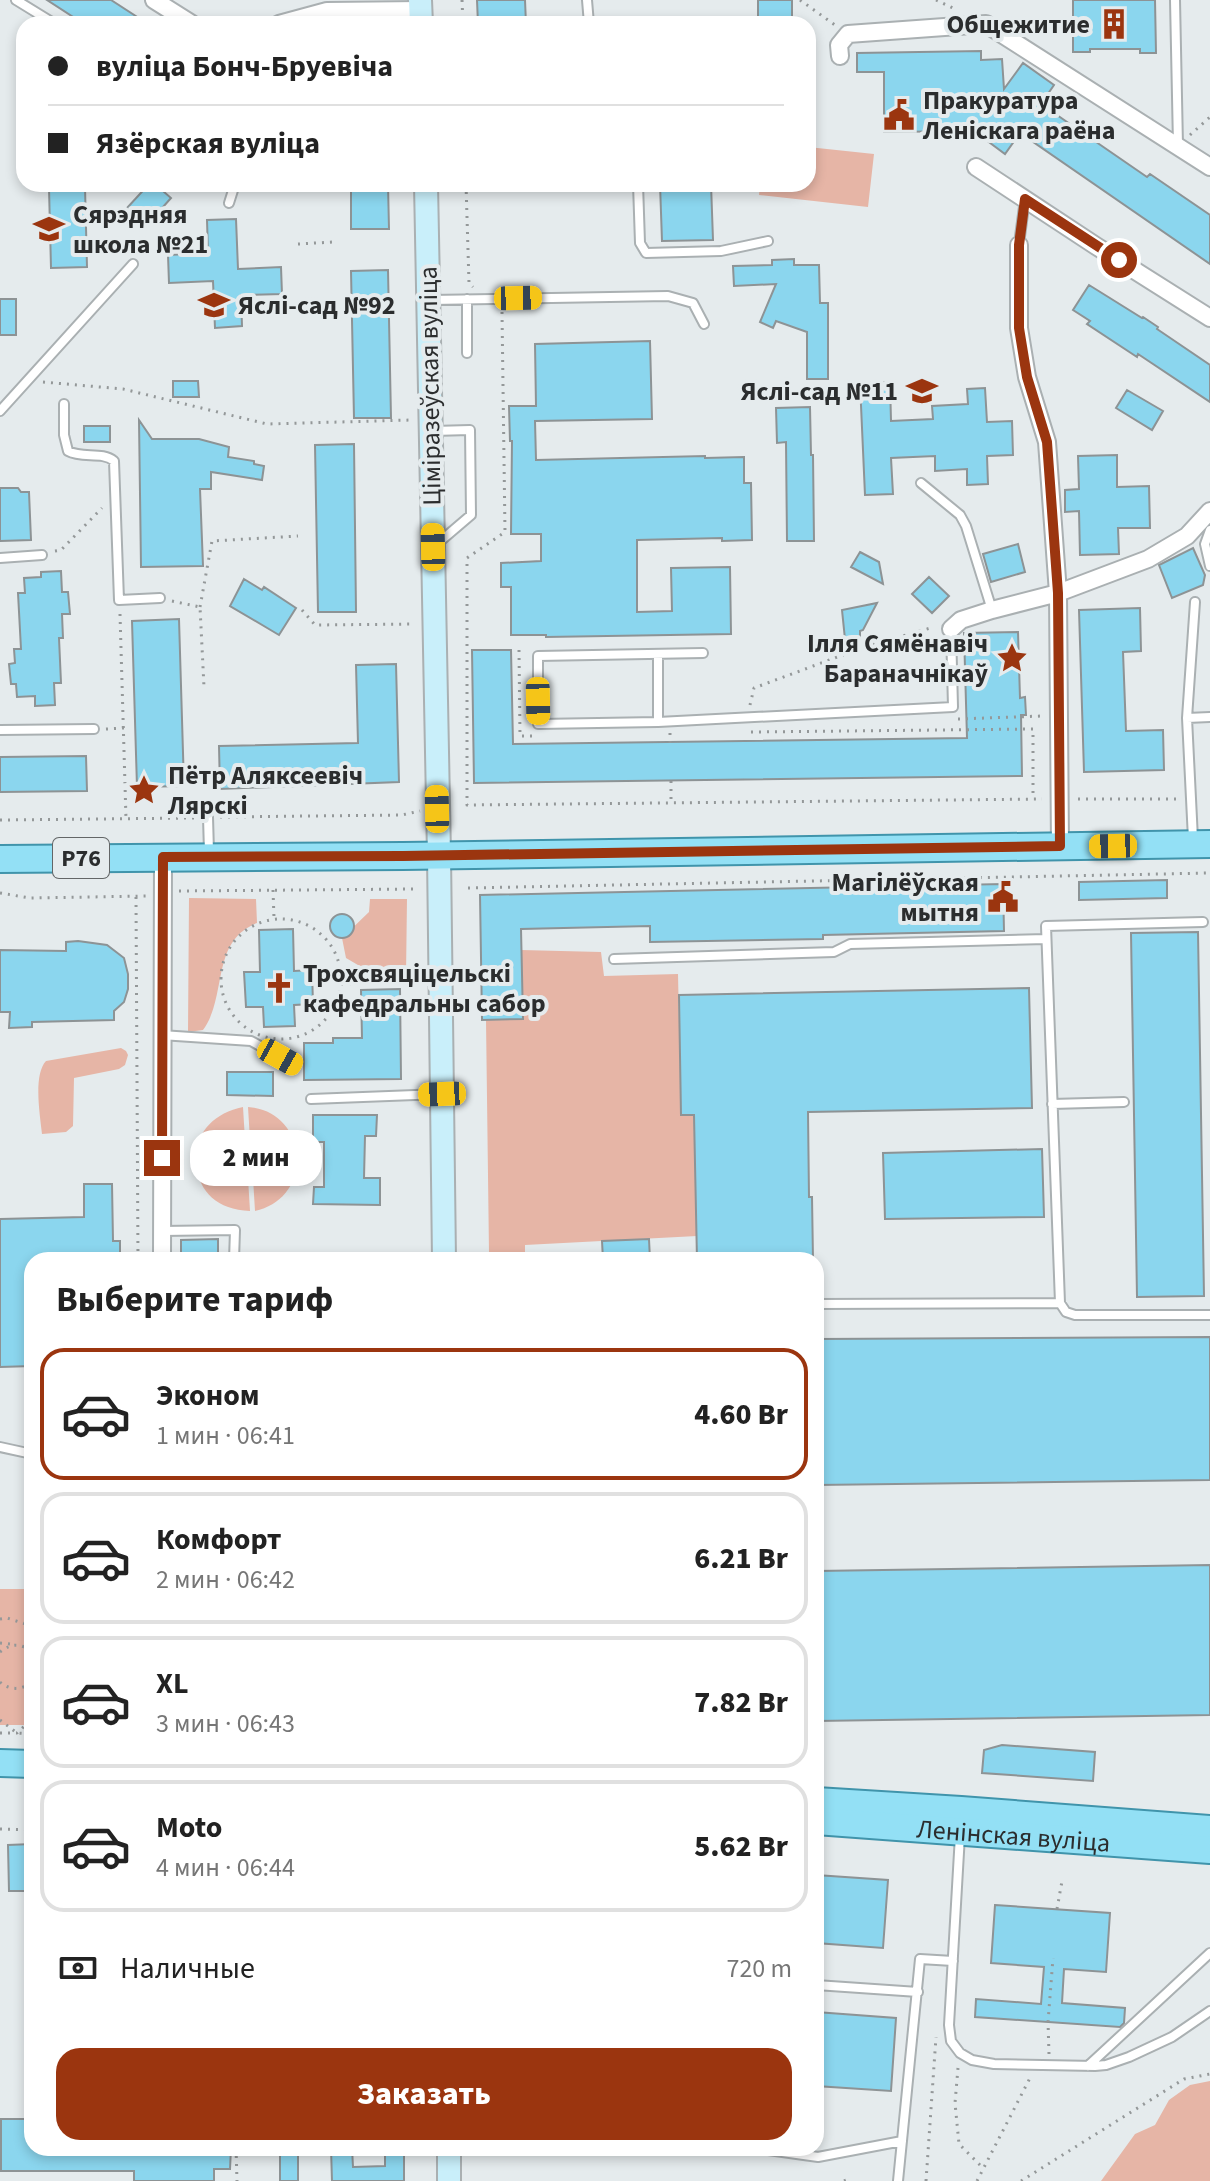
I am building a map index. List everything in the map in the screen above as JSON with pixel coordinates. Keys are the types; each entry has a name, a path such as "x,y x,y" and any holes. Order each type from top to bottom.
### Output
{"main road":[{"name":"Ціміразеўская вуліца","path":"426,192 429,300 423,426 433,547 444,1252"},
{"name":"Р76","path":"0,859 1202,844"},
{"path":"0,1763 24,1764"},
{"path":"0,1781 24,1782"},
{"name":"Ленінская вуліца","path":"824,1802 1210,1850"},
{"name":"Ленінская вуліца","path":"824,1821 961,1820 1210,1829"},
{"path":"449,2156 449,2181"}],"street":[{"path":"154,0 179,16"},
{"path":"308,16 327,11 421,11"},
{"path":"840,56 839,45 848,34 986,24 1210,167"},
{"path":"976,167 1210,318"},
{"path":"1019,245 1019,328 1027,377 1047,442 1058,593 1060,846"},
{"path":"956,624 992,610 1058,593 1148,559 1187,536 1210,511"},
{"path":"162,1252 163,857"}],"lane":[{"path":"16,0 42,16"},
{"path":"1175,0 1178,145"},
{"path":"229,203 232,192"},
{"path":"638,192 640,243 646,253 721,251 768,241"},
{"path":"1019,245 1025,199"},
{"path":"0,411 4,402 133,264"},
{"path":"429,300 668,296 693,303 704,324"},
{"path":"467,299 467,353"},
{"path":"64,404 64,435 68,451 77,456 109,457 114,461 119,600 160,598"},
{"path":"423,426 470,430 471,515 433,547"},
{"path":"921,483 960,515 992,610"},
{"path":"1210,530 1205,544 1210,566"},
{"path":"0,558 42,555"},
{"path":"1195,602 1187,718 1192,799 1202,844"},
{"path":"703,653 538,656 538,724 658,722 953,707 956,624"},
{"path":"658,654 658,722"},
{"path":"1187,718 1210,717"},
{"path":"0,730 94,729"},
{"path":"208,817 209,857"},
{"path":"1203,922 1046,926 1046,939 1060,1303 1066,1312 1075,1315 1210,1315"},
{"path":"614,959 834,952 850,944 1046,939"},
{"path":"161,1035 251,1041 294,1065"},
{"path":"311,1099 442,1094"},
{"path":"1052,1104 1124,1102"},
{"path":"162,1231 235,1230 234,1252"},
{"path":"824,1304 1060,1303"},
{"path":"0,1447 24,1452"},
{"path":"961,1820 949,2025 951,2041 960,2053 972,2060 994,2064 1106,2065 1172,2037 1210,2011"},
{"path":"1088,2066 1210,1953"},
{"path":"898,2181 920,1959 953,1961"},
{"path":"824,1986 918,1992"},
{"path":"824,2156 902,2141"}],"path":[{"path":"800,0 848,34"},
{"path":"1178,145 1210,117"},
{"path":"466,192 469,283 502,307 505,532 467,558 467,805 1192,799"},
{"path":"298,244 334,242"},
{"path":"22,386 37,381 123,389 267,424 423,426"},
{"path":"42,555 61,550 116,494"},
{"path":"204,687 200,607 212,541 298,536"},
{"path":"160,598 200,607"},
{"path":"119,600 126,819"},
{"path":"302,610 315,625 418,624"},
{"path":"748,717 754,688 867,646 956,624"},
{"path":"953,707 953,720 1058,715"},
{"path":"94,729 124,728"},
{"path":"747,732 1033,729 1033,799"},
{"path":"670,733 670,744"},
{"path":"671,781 671,802"},
{"path":"468,888 1210,873"},
{"path":"0,893 30,898 136,897 178,891 417,889"},
{"path":"273,890 274,918"},
{"path":"136,897 138,1252"},
{"path":"274,918 290,918 310,925 326,938 337,956 342,976 339,995 331,1013 318,1027 301,1036 282,1039 263,1037 245,1028 232,1015 223,997 220,978 224,958 234,939 250,926 274,918"},
{"path":"341,984 415,982"},
{"path":"0,1619 24,1623"},
{"path":"0,1643 24,1647"},
{"path":"0,1652 14,1645"},
{"path":"0,1682 10,1688 24,1687"},
{"path":"0,1720 17,1733"},
{"path":"17,1733 24,1726"},
{"path":"0,1733 24,1733"},
{"path":"0,1829 24,1830"},
{"path":"1057,1909 1062,1881"},
{"path":"1050,2065 1048,2022 1053,1958"},
{"path":"960,2053 955,2103 959,2144 984,2169"},
{"path":"977,2181 1036,2065"},
{"path":"1021,2181 1184,2079 1210,2074"},
{"path":"236,2156 237,2181"},
{"path":"844,2181 851,2178"}],"shaded area":[{"path":"816,148 874,154 868,207 759,195 759,192 816,192"},
{"path":"189,898 256,899 257,923 242,931 232,943 211,1016 203,1030 188,1032"},
{"path":"370,899 407,899 406,975 375,975 346,958 342,938 369,912"},
{"path":"521,950 601,952 604,976 678,974 681,1115 694,1115 697,1236 525,1245 525,1252 489,1252 486,1020"},
{"path":"121,1048 128,1055 125,1065 119,1069 74,1078 73,1126 66,1132 42,1134 38,1085 46,1061"},
{"path":"243,1107 245,1140 232,1146 227,1157 195,1159 199,1139 209,1124"},
{"path":"248,1107 267,1112 282,1122 293,1137 299,1156 266,1158 263,1148 250,1140"},
{"path":"227,1160 234,1174 248,1178 250,1211 219,1203 201,1183 195,1162"},
{"path":"298,1160 286,1193 272,1204 255,1211 253,1178 261,1172 266,1161"},
{"path":"0,1589 24,1589 24,1725 0,1725"},
{"path":"1210,2081 1210,2181 1101,2181 1135,2134 1155,2125 1169,2100 1190,2085"}],"building":[{"path":"47,0 111,0 136,16 72,16"},
{"path":"477,0 525,0 526,16 478,16"},
{"path":"758,0 792,0 792,16 758,16"},
{"name":"Общежитие","path":"1073,0 1155,0 1156,53 1140,53 1140,49 1073,52"},
{"path":"981,51 981,60 1002,59 1004,89 1023,63 1054,85 1041,104 1147,177 1150,174 1210,215 1210,264 1020,133 1005,154 974,131 884,132 884,72 857,72 857,53"},
{"path":"49,192 85,192 87,267 51,268"},
{"path":"142,192 164,192 171,198 146,226 127,208"},
{"path":"351,192 388,192 389,229 351,229"},
{"path":"660,192 711,192 713,240 662,241"},
{"path":"236,219 238,269 281,267 282,294 241,295 242,326 215,328 213,281 169,283 168,255 208,253 207,220"},
{"path":"794,259 794,265 819,265 820,303 828,303 828,379 807,379 807,332 776,321 773,328 760,322 776,284 734,286 733,266 772,265 772,260"},
{"path":"388,270 391,418 354,418 351,271"},
{"path":"1089,285 1143,317 1210,365 1210,402 1087,324 1090,321 1073,310"},
{"path":"0,299 16,299 16,335 0,335"},
{"path":"650,341 652,419 535,421 536,460 744,457 744,483 751,483 752,540 637,540 637,612 672,611 671,568 730,567 731,634 511,635 511,587 501,587 501,563 541,561 541,534 511,534 512,441 509,406 536,406 535,344"},
{"path":"173,381 198,381 199,397 173,397"},
{"path":"890,382 891,421 933,419 932,406 968,404 967,389 985,388 987,422 1012,421 1013,455 987,456 988,484 967,485 967,469 935,471 935,456 891,458 893,494 865,495 860,383"},
{"path":"1127,390 1163,411 1152,430 1116,408"},
{"path":"810,407 814,541 787,541 786,442 777,443 776,408"},
{"path":"139,420 152,439 199,439 229,447 228,457 254,461 254,464 264,466 262,480 211,472 211,489 200,489 203,566 141,567"},
{"path":"84,426 110,426 110,442 84,442"},
{"path":"354,444 356,612 318,612 315,445"},
{"path":"1117,455 1117,487 1149,486 1150,528 1118,528 1119,554 1080,555 1079,511 1065,512 1065,490 1079,489 1078,456"},
{"path":"0,488 18,488 21,492 29,492 31,540 0,541"},
{"path":"1018,544 1025,572 991,582 983,554"},
{"path":"1193,548 1205,575 1203,585 1172,598 1159,565"},
{"path":"860,552 879,562 883,584 851,567"},
{"path":"61,571 62,592 68,592 70,614 62,614 63,638 59,638 61,683 54,683 55,705 35,706 35,696 17,697 16,684 11,684 9,664 15,663 14,649 21,649 18,593 25,593 24,578 41,577 41,572"},
{"path":"929,577 949,596 932,613 912,594"},
{"path":"244,579 262,590 264,587 296,608 279,635 230,606"},
{"path":"877,603 860,631 860,637 845,639 842,610"},
{"path":"1140,608 1141,651 1123,652 1126,731 1163,730 1164,770 1084,772 1079,610"},
{"path":"179,619 184,786 137,787 132,621"},
{"path":"1018,632 1020,698 1025,697 1026,715 1021,715 1022,776 474,783 472,650 511,650 513,744 967,738 964,633"},
{"path":"396,664 399,782 220,789 219,746 358,743 356,665"},
{"path":"86,756 87,791 0,792 0,757"},
{"path":"1167,880 1167,898 1079,900 1079,882"},
{"path":"1003,884 1004,931 650,942 650,926 521,929 523,1019 482,1020 480,895"},
{"path":"342,914 353,921 354,926 347,937 342,938 331,931 330,926 337,915"},
{"name":"Трохсвяціцельскі кафедральны сабор","path":"293,929 294,971 312,970 313,1004 294,1005 295,1026 264,1027 263,1007 246,1007 244,972 260,972 259,930"},
{"path":"1198,932 1204,1296 1137,1297 1131,933"},
{"path":"66,942 107,945 124,958 128,989 124,1002 114,1011 114,1020 32,1022 32,1027 9,1028 10,1012 0,1012 0,950 66,951"},
{"path":"1029,988 1032,1108 808,1112 813,1252 697,1252 694,1115 681,1115 679,995"},
{"path":"400,989 401,1079 304,1080 304,1043 333,1043 333,1038 362,1038 361,990"},
{"path":"227,1072 273,1072 273,1096 227,1095"},
{"path":"313,1115 377,1115 376,1136 365,1136 364,1178 380,1178 380,1205 313,1204 314,1187 324,1187 324,1142 313,1142"},
{"path":"1042,1149 1044,1217 885,1219 883,1153"},
{"path":"84,1184 112,1184 113,1241 120,1241 120,1252 24,1252 24,1366 0,1367 0,1219 84,1217"},
{"path":"218,1239 218,1252 181,1252 181,1240"},
{"path":"649,1239 650,1252 603,1252 602,1241"},
{"path":"1210,1337 1210,1480 824,1485 824,1339"},
{"path":"1210,1565 1210,1715 824,1721 824,1571"},
{"path":"1002,1745 1095,1752 1093,1781 982,1773 984,1750"},
{"path":"24,1844 24,1891 9,1891 8,1845"},
{"path":"824,1876 888,1880 883,1948 824,1944"},
{"path":"995,1905 1110,1913 1106,1972 1064,1969 1062,2003 1125,2008 1124,2023 1120,2027 975,2017 976,1999 1041,2004 1044,1967 991,1963"},
{"path":"824,2013 896,2018 891,2091 824,2087"},
{"path":"1,2119 24,2119 24,2156 231,2156 230,2169 214,2169 214,2181 134,2181 134,2171 1,2171"},
{"path":"280,2156 298,2156 298,2181 280,2181"},
{"path":"331,2156 352,2156 353,2167 385,2166 385,2156 404,2156 404,2181 332,2181"}],"place":[{"name":"Общежитие","path":"1114,24"},
{"name":"Пракуратура Леніскага раёна","path":"899,115"},
{"name":"Сярэдняя школа №21","path":"49,229"},
{"name":"Яслі-сад №92","path":"214,305"},
{"name":"Яслі-сад №11","path":"922,391"},
{"name":"Ілля Сямёнавіч Бараначнікаў","path":"1012,658"},
{"name":"Пётр Аляксеевіч Лярскі","path":"144,790"},
{"name":"Магілёўская мытня","path":"1003,897"},
{"name":"Трохсвяціцельскі кафедральны сабор","path":"279,988"}],"route":[{"path":"162,1158 163,857 1060,846 1058,593 1047,442 1027,377 1019,328 1019,245 1025,199 1119,260"}]}
